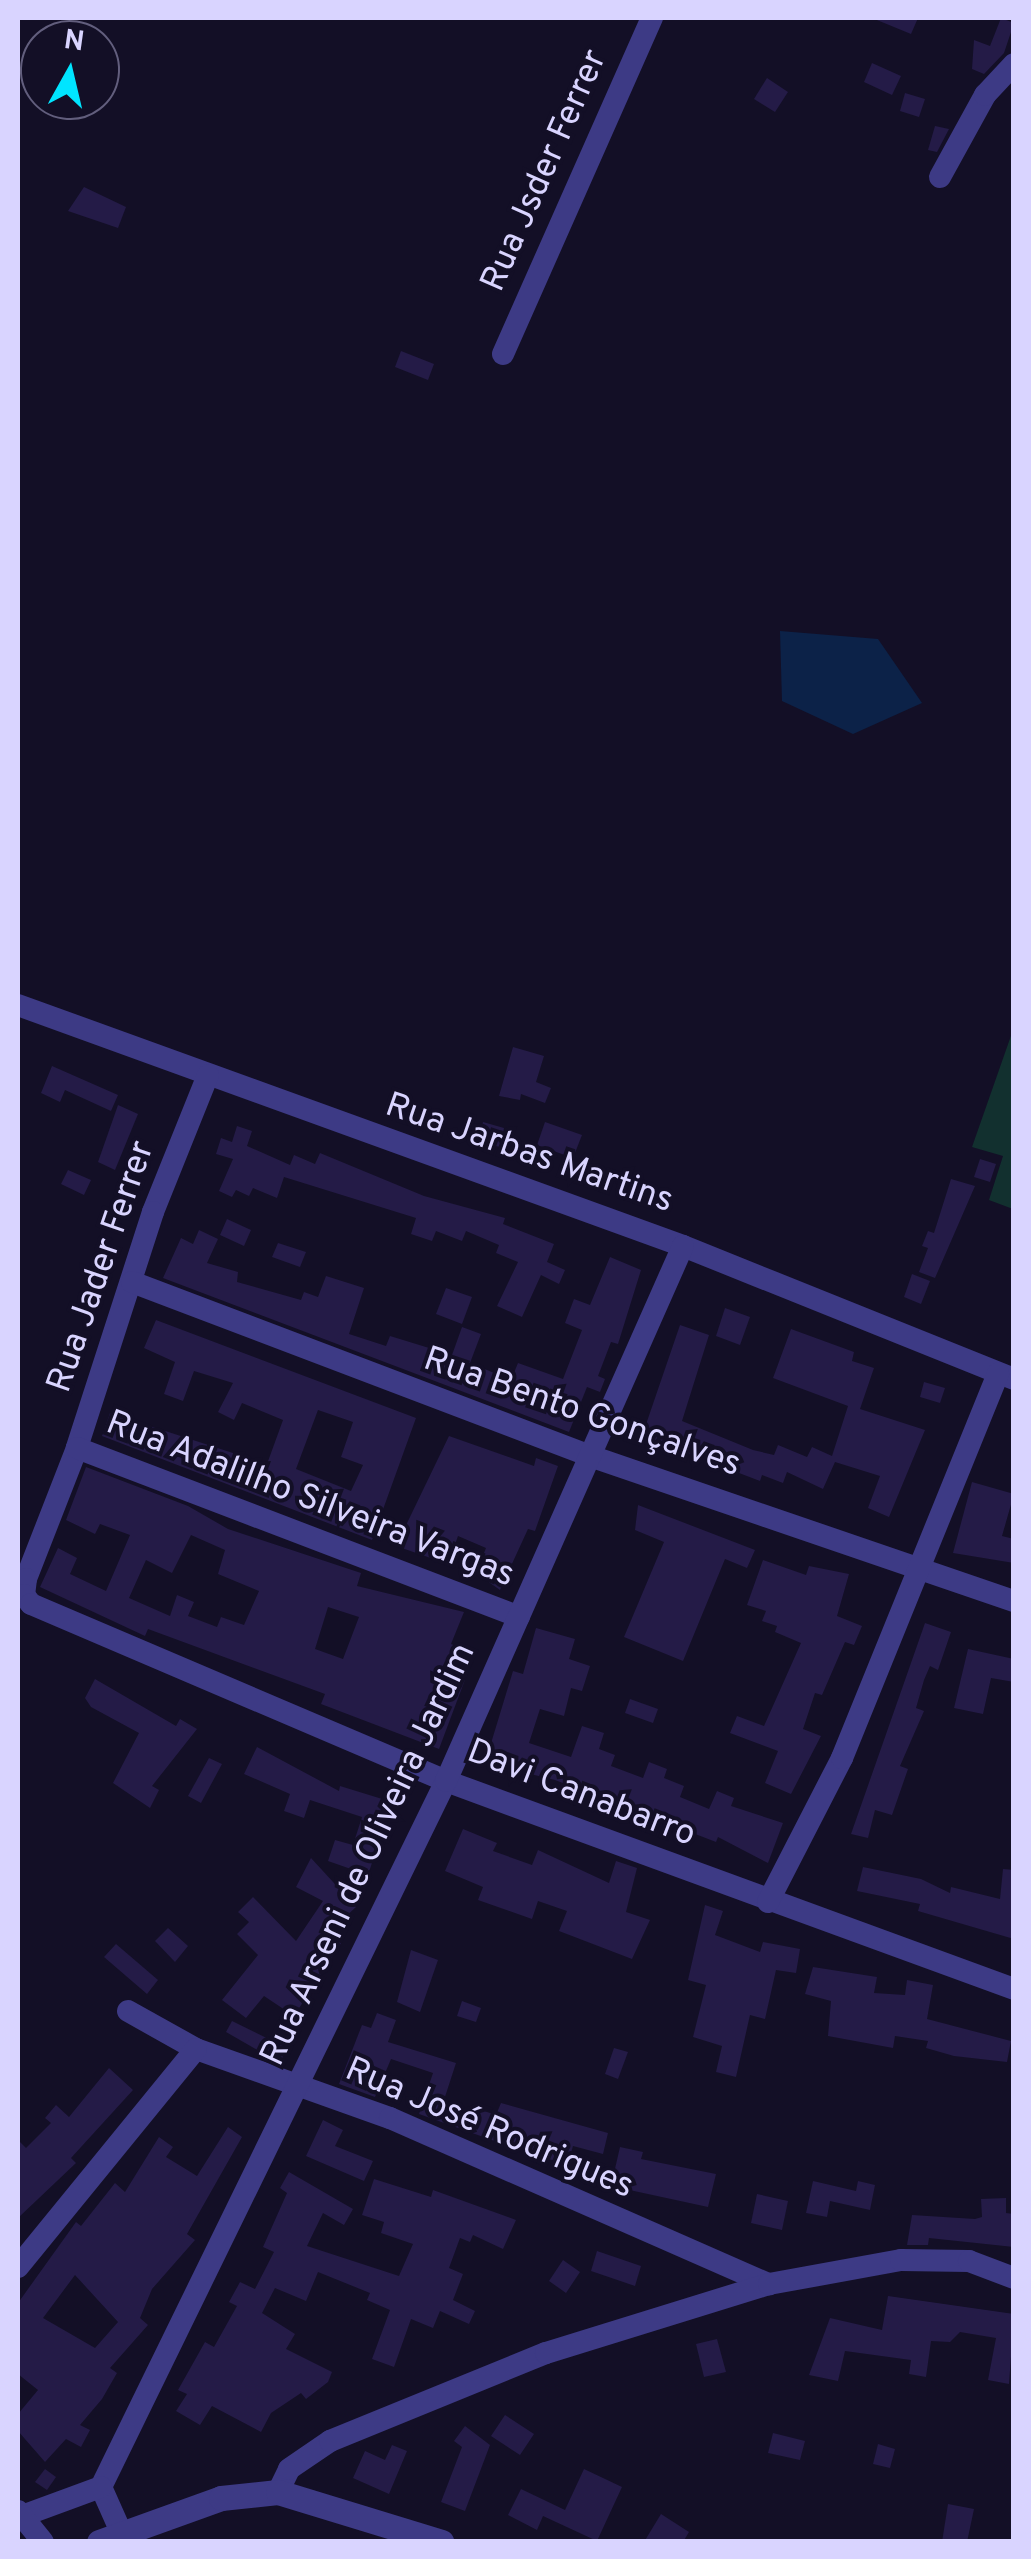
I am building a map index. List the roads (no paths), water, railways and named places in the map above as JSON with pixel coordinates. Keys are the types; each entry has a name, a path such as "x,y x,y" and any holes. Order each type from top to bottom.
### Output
{"street":[{"name":"Rua Jsder Ferrer","path":"503,354 652,18"},
{"path":"940,178 985,95 1014,64"},
{"name":"Rua Jarbas Martins","path":"18,1006 684,1246 1006,1376"},
{"name":"Rua Jader Ferrer","path":"24,1595 208,1075"},
{"name":"Rua Arseni de Oliveira Jardim","path":"101,2487 446,1781 684,1246"},
{"name":"Rua Bento Gonçalves","path":"132,1282 592,1458 918,1565 1014,1601"},
{"path":"768,1902 842,1758 918,1565 1006,1376"},
{"name":"Rua Adalilho Silveira Vargas","path":"76,1448 520,1617"},
{"name":"Davi Canabarro","path":"24,1595 31,1604 446,1781 1014,1990"},
{"name":"Rua José Rodrigues","path":"128,2011 196,2050 298,2090 390,2118 769,2284"},
{"path":"18,2267 196,2050"},
{"path":"278,2492 289,2469 330,2441 546,2353 769,2284 901,2260 969,2261 1014,2278"},
{"path":"43,2542 20,2514 101,2487 110,2537 222,2498 278,2492 442,2542"}],"water":[{"path":"780,631 878,639 922,703 853,734 782,701"}]}
